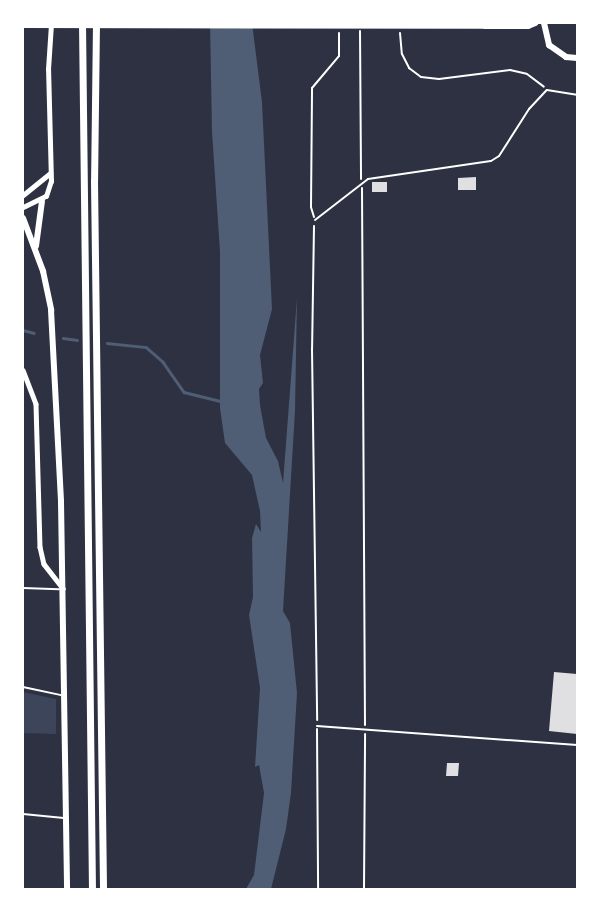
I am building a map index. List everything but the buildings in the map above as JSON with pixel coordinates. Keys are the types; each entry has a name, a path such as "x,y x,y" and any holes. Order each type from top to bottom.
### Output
{"highway":[{"path":"82,23 92,889"},
{"path":"96,23 94,181 103,889"}],"main road":[{"path":"544,23 545,36"},
{"path":"23,25 532,24 557,52 577,58"},
{"path":"35,248 42,201"},
{"path":"23,218 35,248 51,310 63,589 67,889"}],"street":[{"path":"23,207 42,201 49,190 48,69 51,23"},
{"path":"23,195 50,173"},
{"path":"23,370 36,404 40,547 44,564 63,589"}],"lane":[{"path":"315,220 378,175 491,161 499,156 529,109 547,90 577,95"},
{"path":"23,588 63,589"},
{"path":"23,687 65,696"},
{"path":"317,726 577,745"},
{"path":"23,814 66,818"}],"path":[{"path":"318,889 312,349 312,230 315,220 310,207 310,104 312,88 339,56 339,23"},
{"path":"360,23 364,889"},
{"path":"399,23 402,54 409,68 421,77 439,79 510,70 527,74 547,90"}],"shaded area":[{"path":"210,23 252,23 262,102 272,309 260,355 263,383 259,389 260,405 266,438 278,461 283,483 297,298 295,411 283,611 290,623 297,693 291,793 286,829 271,889 246,889 254,875 264,793 259,765 255,767 260,688 249,615 253,597 252,538 256,524 261,532 260,511 252,475 225,443 220,408 220,252 212,132"},
{"path":"23,692 56,699 56,734 23,733"}],"waterway":[{"path":"23,330 34,333"},
{"path":"63,338 77,340"},
{"path":"107,343 146,347 163,362 184,392 224,402"}]}
